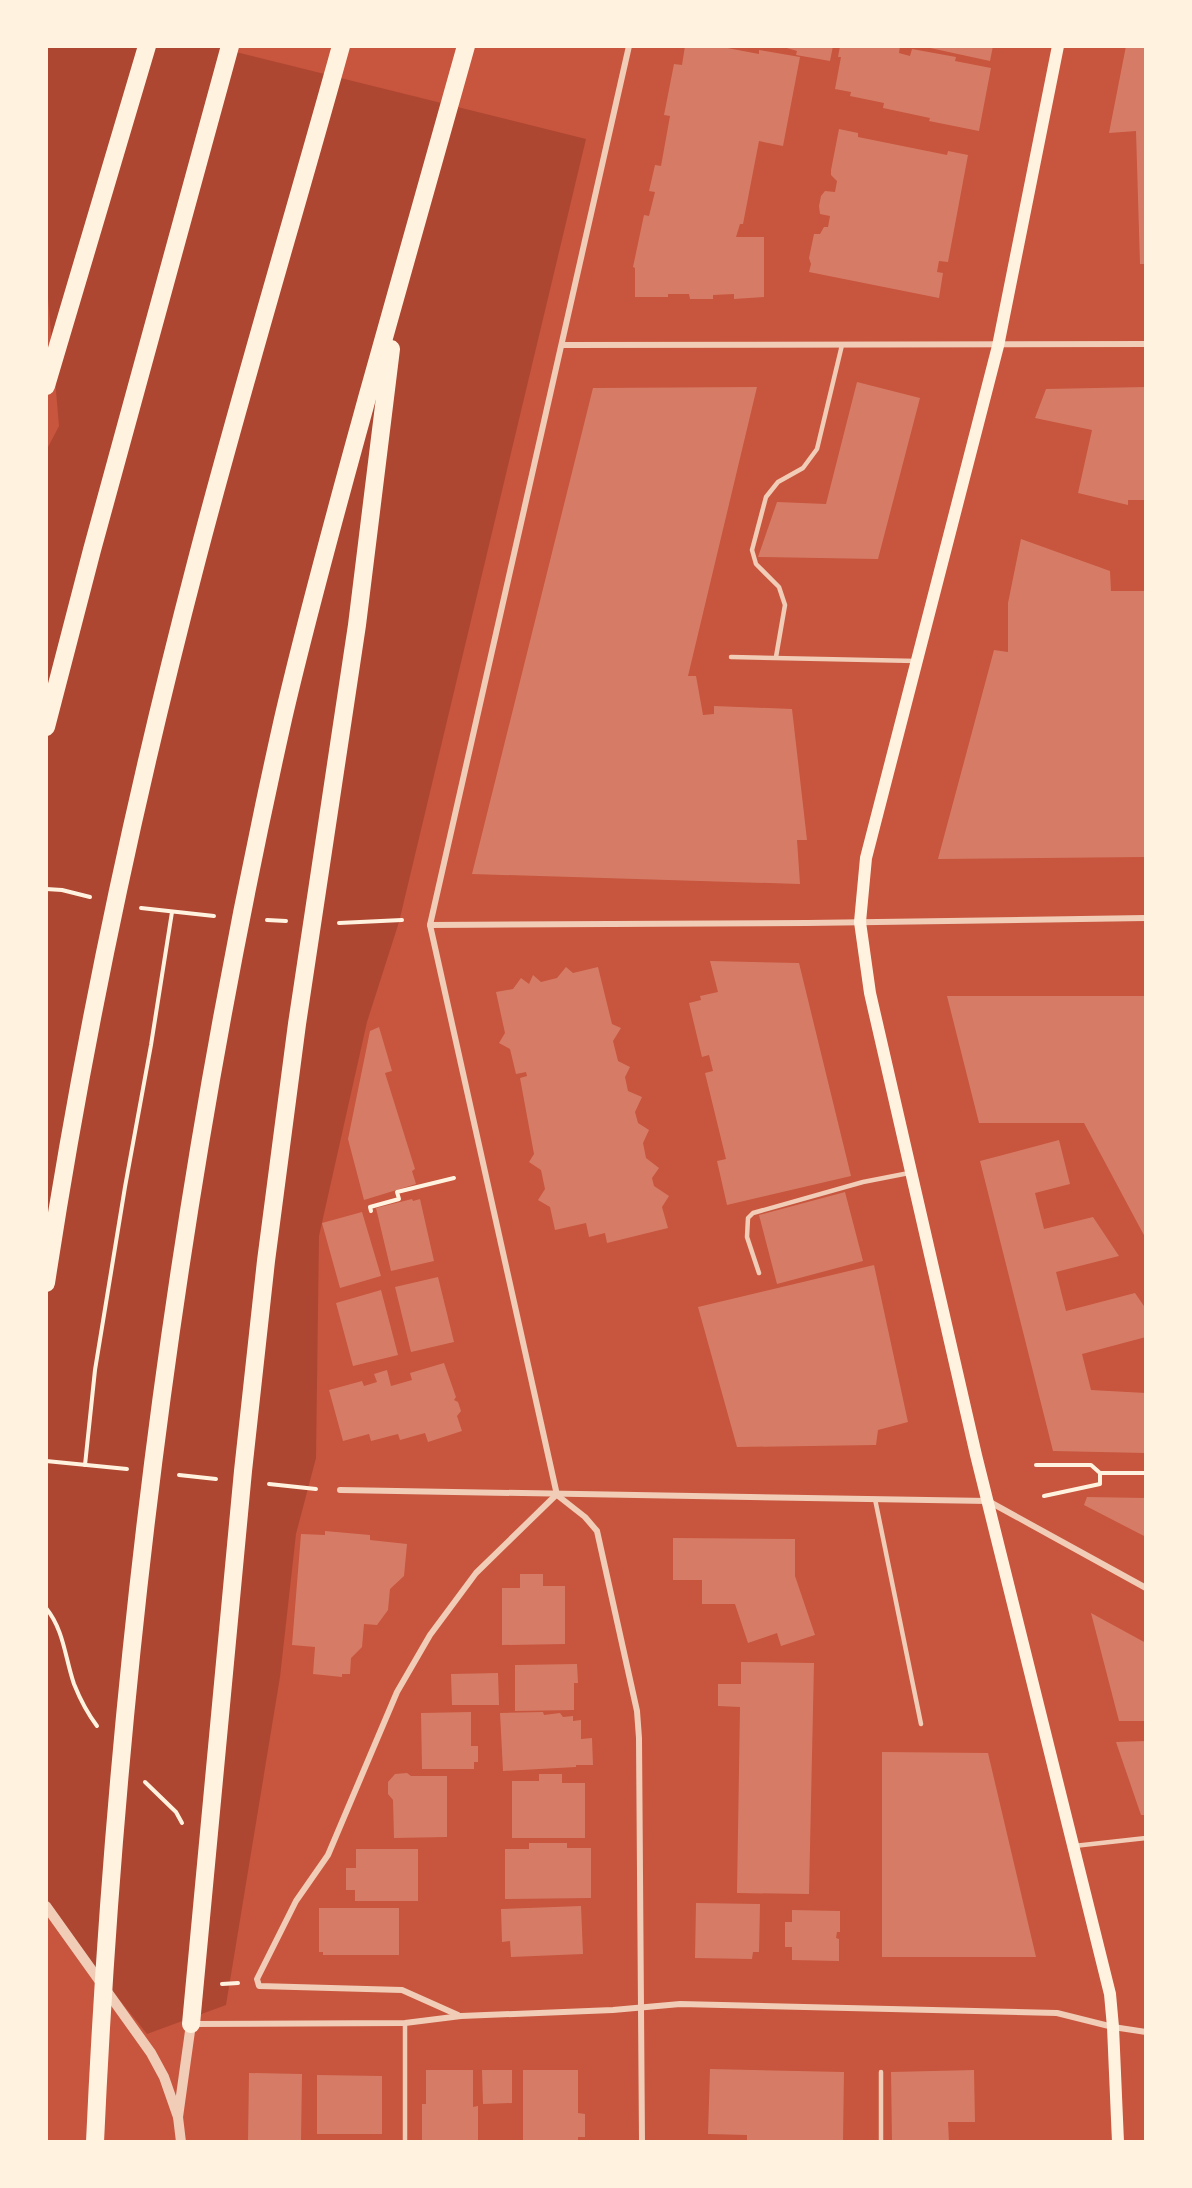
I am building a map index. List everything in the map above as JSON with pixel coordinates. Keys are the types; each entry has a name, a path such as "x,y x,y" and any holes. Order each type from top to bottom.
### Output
{"highway":[{"path":"46,386 147,46"},
{"path":"46,727 230,46"},
{"path":"46,1283 89,1034 150,747 197,560 341,46"},
{"path":"95,2142 107,1915 128,1669 162,1391 188,1214 231,970 284,718 315,587 466,46"},
{"path":"191,2024 242,1482 266,1261 294,1046 357,625 398,288"}],"main road":[{"path":"1058,46 998,346 866,858 860,922 870,993 911,1172 988,1501 1110,1994 1118,2142"}],"street":[{"path":"629,46 430,925 556,1494 585,1517 597,1531 637,1711 642,2142"},
{"path":"562,345 1146,344"},
{"path":"430,925 1146,918"},
{"path":"340,1491 988,1501 1146,1588"},
{"path":"461,2016 402,1990 259,1986 257,1979 296,1901 328,1855 397,1692 430,1635 476,1573 556,1494"},
{"path":"46,1906 151,2053 164,2077 178,2117 181,2142"},
{"path":"178,2117 191,2024 405,2023 461,2016 642,2008 680,2004 1057,2013 1113,2027 1146,2032"}],"lane":[{"path":"776,657 784,605 779,587 756,564 752,550 766,497 778,482 803,468 817,449 842,345"},
{"path":"731,657 917,661"},
{"path":"759,1273 747,1237 748,1218 753,1213 863,1182 911,1172"},
{"path":"875,1499 921,1724"},
{"path":"1074,1846 1146,1839"},
{"path":"405,2023 405,2142"},
{"path":"881,2072 881,2142"}],"path":[{"path":"46,889 93,897"},
{"path":"134,907 225,917"},
{"path":"85,1465 95,1370 172,912"},
{"path":"341,923 402,920"},
{"path":"371,1211 370,1207 399,1199 397,1192 454,1178"},
{"path":"1036,1465 1091,1465 1100,1473 1146,1473"},
{"path":"1044,1496 1100,1484 1100,1473"}],"shaded area":[{"path":"47,47 216,47 586,139 399,922 367,1022 319,1236 316,1458 296,1534 280,1677 226,2005 147,2034 47,1910 46,451 59,426 46,275"}],"building":[{"path":"685,46 717,46 759,54 759,50 800,57 783,146 759,141 743,224 740,224 736,237 764,237 764,297 734,299 734,294 713,295 713,299 690,299 689,294 668,294 668,297 635,297 635,268 633,267 644,215 649,216 655,192 649,191 655,165 661,166 670,116 664,115 674,64 682,65"},
{"path":"780,46 833,46 830,61 796,55 797,51"},
{"path":"840,46 900,46 899,53 910,56 912,49 956,57 955,61 991,68 979,131 929,121 930,118 883,108 884,103 850,96 851,92 835,89 841,57 838,57"},
{"path":"921,46 993,46 990,61"},
{"path":"1126,46 1146,46 1146,264 1140,264 1136,131 1109,133"},
{"path":"839,129 858,133 858,137 947,155 948,151 968,155 948,262 939,261 937,272 943,273 939,298 809,272 811,264 809,258 814,234 820,234 824,227 828,227 830,216 820,214 819,206 821,196 825,191 835,192 837,181 831,175 831,170"},
{"path":"857,382 920,398 878,559 758,557 777,502 826,504"},
{"path":"757,387 688,676 696,676 703,715 714,714 714,706 792,709 807,840 797,840 800,884 472,874 593,388"},
{"path":"1146,387 1146,500 1128,500 1128,505 1078,493 1092,430 1035,418 1046,389"},
{"path":"1021,539 1110,571 1111,591 1146,591 1146,857 938,859 994,650 1008,652 1008,603"},
{"path":"710,961 799,963 851,1176 727,1205 717,1161 726,1159 705,1073 713,1071 709,1055 702,1057 689,1003 701,1000 700,996 718,992"},
{"path":"566,967 573,973 598,967 612,1024 621,1028 613,1041 618,1061 630,1067 625,1077 628,1091 642,1097 635,1112 638,1123 649,1130 643,1143 646,1158 659,1168 652,1178 654,1186 669,1196 662,1207 668,1228 607,1243 605,1233 589,1237 586,1223 555,1230 550,1207 538,1200 545,1189 541,1170 529,1162 534,1154 520,1078 527,1076 526,1072 516,1074 510,1049 499,1043 505,1033 496,992 513,989 521,978 529,984 533,975 541,982 557,978"},
{"path":"947,996 1146,996 1146,1239 1084,1123 979,1123"},
{"path":"379,1027 392,1071 385,1073 415,1169 412,1171 416,1184 364,1200 348,1139 370,1031"},
{"path":"1059,1140 1070,1184 1035,1193 1044,1229 1093,1217 1119,1256 1056,1272 1066,1311 1135,1293 1146,1309 1146,1337 1082,1354 1091,1390 1146,1393 1146,1453 1053,1451 980,1161"},
{"path":"845,1192 863,1261 777,1284 759,1215"},
{"path":"412,1199 413,1201 420,1199 434,1261 391,1271 376,1208"},
{"path":"362,1212 381,1276 340,1288 322,1223"},
{"path":"874,1265 908,1422 878,1430 876,1445 737,1447 698,1307"},
{"path":"438,1277 454,1342 411,1352 395,1287"},
{"path":"381,1290 398,1355 353,1366 336,1303"},
{"path":"444,1363 456,1397 454,1400 458,1402 461,1411 457,1416 462,1431 428,1442 425,1433 400,1440 398,1434 371,1441 369,1434 343,1441 329,1390 362,1381 364,1386 377,1382 374,1374 387,1370 391,1386 412,1380 410,1373"},
{"path":"1087,1497 1146,1498 1146,1537 1084,1505"},
{"path":"325,1531 370,1535 370,1540 407,1544 404,1576 390,1589 388,1610 377,1625 364,1624 362,1647 351,1658 350,1674 342,1674 342,1677 313,1674 315,1647 292,1645 301,1534 325,1535"},
{"path":"673,1538 795,1539 795,1576 815,1635 781,1646 777,1633 748,1643 735,1604 702,1604 702,1580 673,1580"},
{"path":"520,1574 543,1574 543,1586 565,1586 565,1644 502,1645 502,1588 520,1588"},
{"path":"1091,1613 1146,1643 1146,1721 1119,1721"},
{"path":"741,1662 814,1663 809,1894 737,1893 740,1707 718,1706 718,1684 741,1684"},
{"path":"577,1664 578,1683 574,1683 574,1710 515,1711 515,1665"},
{"path":"498,1673 499,1705 452,1705 451,1674"},
{"path":"471,1712 471,1746 478,1746 478,1762 474,1762 474,1769 422,1769 421,1713"},
{"path":"543,1712 544,1715 560,1713 563,1717 573,1716 573,1721 581,1720 581,1739 592,1738 593,1765 503,1771 500,1713"},
{"path":"1146,1741 1146,1815 1141,1815 1116,1742"},
{"path":"882,1752 988,1753 1036,1957 882,1957"},
{"path":"407,1773 411,1776 447,1776 447,1837 394,1838 393,1800 388,1794 388,1782 395,1774"},
{"path":"539,1774 562,1774 562,1783 585,1783 585,1838 512,1838 512,1781 539,1781"},
{"path":"529,1843 567,1843 567,1848 591,1848 591,1898 505,1899 505,1849 529,1849"},
{"path":"356,1849 418,1849 418,1901 355,1901 355,1890 346,1890 346,1868 356,1868"},
{"path":"696,1903 760,1904 759,1952 753,1952 752,1959 695,1958"},
{"path":"581,1906 583,1954 511,1957 510,1941 502,1942 501,1909"},
{"path":"319,1908 399,1908 399,1955 323,1955 323,1952 319,1952"},
{"path":"792,1910 840,1911 840,1932 837,1932 836,1938 839,1939 839,1961 792,1960 792,1947 785,1947 785,1922 792,1922"},
{"path":"710,2069 844,2072 843,2142 747,2142 747,2135 708,2134"},
{"path":"426,2070 473,2070 473,2107 478,2106 478,2142 422,2142 422,2104 426,2104"},
{"path":"482,2070 512,2070 512,2103 483,2104"},
{"path":"523,2070 578,2070 578,2113 585,2114 585,2137 578,2137 578,2142 523,2142"},
{"path":"974,2070 975,2122 948,2122 949,2142 892,2142 891,2072"},
{"path":"249,2073 302,2074 301,2142 248,2142"},
{"path":"317,2075 382,2076 382,2134 317,2134"}]}
